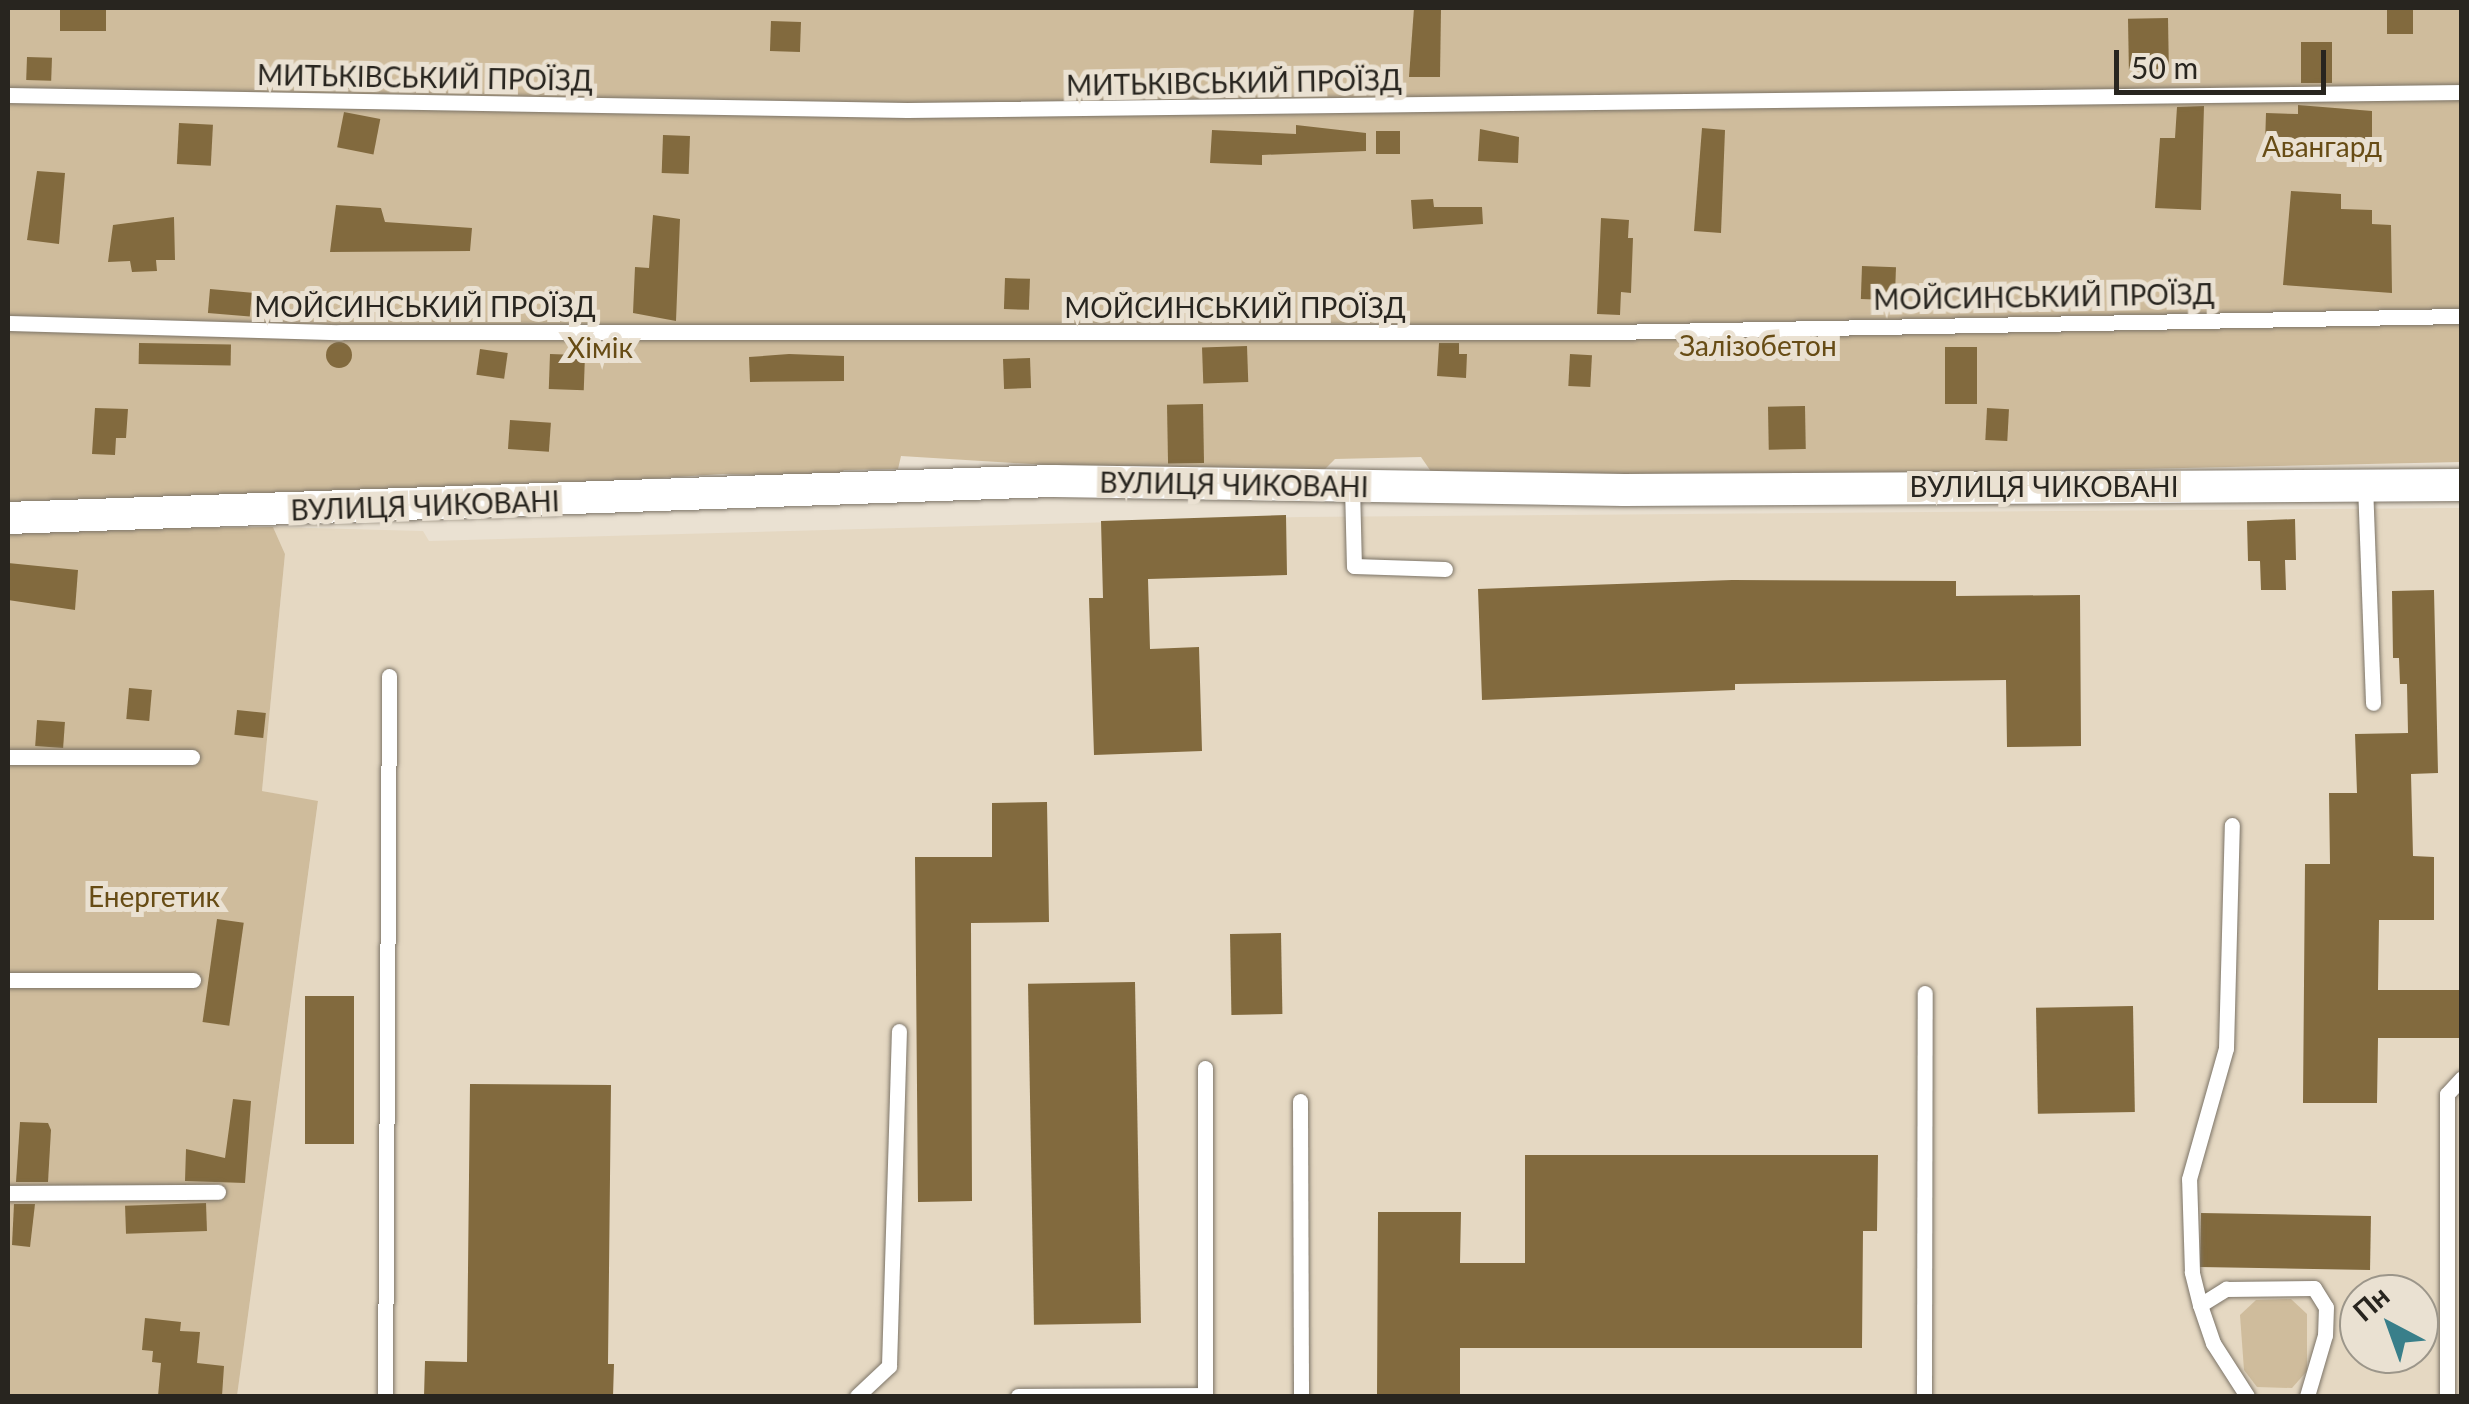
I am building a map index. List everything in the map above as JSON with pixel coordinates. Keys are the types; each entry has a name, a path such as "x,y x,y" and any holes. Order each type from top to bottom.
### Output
{"street":[{"name":"ВУЛИЦЯ ЧИКОВАНІ","path":"8,518 1054,480 1352,486 2462,485"}],"lane":[{"name":"МИТЬКІВСЬКИЙ ПРОЇЗД","path":"8,95 927,110 2462,92"},
{"name":"МОЙСИНСЬКИЙ ПРОЇЗД","path":"8,323 340,332 1610,332 2462,316"},
{"path":"2365,484 2372,702"},
{"path":"1352,486 1354,566 1445,569"},
{"path":"384,1396 389,676"},
{"path":"8,758 192,757"},
{"path":"2232,824 2226,1048 2189,1179 2192,1272 2200,1305 2213,1343 2247,1396"},
{"path":"8,980 193,980"},
{"path":"1924,1396 1925,993"},
{"path":"856,1396 889,1366 899,1031"},
{"path":"1018,1396 1205,1396 1205,1068"},
{"path":"2447,1396 2448,1094 2462,1078"},
{"path":"1300,1101 1301,1396"},
{"path":"8,1193 218,1192"},
{"path":"2200,1305 2226,1289 2314,1288 2326,1307 2325,1336 2307,1396"}],"shaded area":[{"path":"2461,508 2461,1396 237,1396 318,802 262,791 285,554 273,527 423,531 429,541 1301,517"}],"green space":[{"path":"8,8 2461,8 2461,462 1757,477 1432,473 1421,457 1335,459 1323,471 1160,472 901,456 898,469 844,470 838,477 722,474 454,492 8,506"},
{"name":"Енергетик","path":"273,527 285,554 262,791 318,801 237,1396 8,1396 8,529"},
{"path":"2291,1299 2307,1314 2307,1371 2292,1388 2257,1387 2244,1370 2240,1315 2256,1300"}],"building":[{"path":"60,8 106,8 106,31 60,31"},
{"path":"1414,8 1441,8 1440,77 1409,77"},
{"path":"2387,8 2413,8 2413,34 2387,34"},
{"path":"2168,18 2169,69 2129,70 2128,19"},
{"path":"771,21 801,22 800,52 770,51"},
{"path":"2301,42 2332,42 2332,83 2301,83"},
{"path":"27,57 52,58 51,81 26,80"},
{"path":"350,61 376,64 372,92 347,89"},
{"path":"2298,105 2372,111 2372,151 2265,145 2266,113 2298,114"},
{"path":"2204,106 2201,210 2155,208 2160,138 2175,138 2177,107"},
{"path":"344,112 380,119 373,154 337,147"},
{"path":"179,123 213,125 211,166 177,164"},
{"path":"1296,125 1366,133 1366,151 1262,155 1262,165 1210,163 1212,130 1296,134"},
{"path":"1702,128 1725,130 1721,233 1694,231"},
{"path":"1480,129 1519,137 1518,163 1478,161"},
{"path":"1376,131 1400,131 1400,154 1376,154"},
{"path":"663,135 690,136 689,174 662,173"},
{"path":"37,171 65,173 59,244 27,240"},
{"path":"2291,191 2341,194 2341,209 2372,210 2372,224 2391,225 2392,293 2283,285"},
{"path":"1433,199 1434,207 1482,207 1483,224 1413,229 1411,200"},
{"path":"336,205 381,208 385,222 472,228 470,251 330,252"},
{"path":"653,215 680,219 676,321 633,313 635,267 649,268"},
{"path":"174,217 175,260 156,260 157,271 132,272 130,261 108,262 113,225"},
{"path":"1601,218 1629,220 1628,238 1633,238 1631,293 1621,292 1620,315 1597,314"},
{"path":"1862,266 1896,267 1895,300 1861,299"},
{"path":"1005,278 1030,279 1029,310 1004,309"},
{"path":"210,289 252,293 250,317 208,313"},
{"path":"339,342 348,346 352,355 348,364 339,368 330,364 326,355 330,346"},
{"path":"139,343 231,345 231,366 139,364"},
{"path":"1439,343 1459,343 1459,354 1467,354 1466,378 1437,376"},
{"path":"1247,346 1248,382 1203,384 1202,348"},
{"path":"1945,347 1977,347 1977,404 1945,404"},
{"path":"480,349 508,353 504,379 476,375"},
{"path":"550,354 585,355 584,390 549,389"},
{"path":"1570,354 1592,355 1590,387 1568,386"},
{"path":"844,356 844,381 750,382 749,357"},
{"path":"1030,358 1031,388 1004,389 1003,359"},
{"path":"1203,404 1204,463 1168,464 1167,405"},
{"path":"1805,406 1806,449 1769,450 1768,407"},
{"path":"95,408 128,409 126,438 116,438 115,455 92,454"},
{"path":"1987,408 2009,409 2007,441 1985,440"},
{"path":"510,420 551,423 549,452 508,449"},
{"path":"1286,515 1287,575 1148,579 1150,649 1199,647 1202,751 1094,755 1089,598 1103,598 1101,521"},
{"path":"2295,519 2296,560 2285,560 2286,590 2261,590 2260,561 2248,561 2247,521"},
{"path":"8,563 78,570 75,610 8,600"},
{"path":"1732,580 1956,581 1956,596 2080,595 2081,746 2007,747 2006,680 1735,684 1735,690 1482,700 1478,589"},
{"path":"2434,590 2438,773 2411,774 2413,856 2434,857 2434,920 2379,920 2378,990 2462,990 2462,1038 2378,1038 2377,1103 2303,1103 2305,864 2330,864 2329,793 2357,793 2355,734 2408,733 2407,684 2400,684 2399,658 2393,658 2392,591"},
{"path":"129,688 152,690 149,721 126,719"},
{"path":"237,710 266,713 263,738 234,735"},
{"path":"37,720 65,722 63,748 35,746"},
{"path":"1047,802 1049,922 971,923 972,1201 918,1202 915,857 992,857 992,803"},
{"path":"217,919 244,923 229,1026 203,1022"},
{"path":"1281,933 1282,1014 1231,1015 1230,934"},
{"path":"1135,982 1141,1323 1034,1325 1028,984"},
{"path":"305,996 354,996 354,1144 305,1144"},
{"path":"2133,1006 2135,1112 2038,1114 2036,1008"},
{"path":"470,1084 611,1085 608,1364 614,1364 613,1396 424,1396 425,1361 467,1362"},
{"path":"233,1099 251,1101 245,1183 185,1181 186,1149 225,1158"},
{"path":"20,1122 48,1123 48,1182 16,1182"},
{"path":"1525,1155 1878,1155 1877,1231 1863,1231 1862,1348 1460,1348 1460,1396 1377,1396 1378,1212 1461,1212 1460,1263 1525,1263"},
{"path":"206,1203 207,1231 126,1234 125,1206"},
{"path":"14,1204 35,1204 30,1247 12,1245"},
{"path":"2201,1213 2371,1216 2370,1270 2200,1267"},
{"path":"145,1318 181,1322 180,1331 200,1332 197,1363 224,1366 222,1396 158,1396 161,1363 152,1362 153,1351 142,1350"}],"park label":[{"name":"Авангард","path":"2322,146"},
{"name":"Залізобетон","path":"1758,345"},
{"name":"Хімік","path":"600,347"}]}
